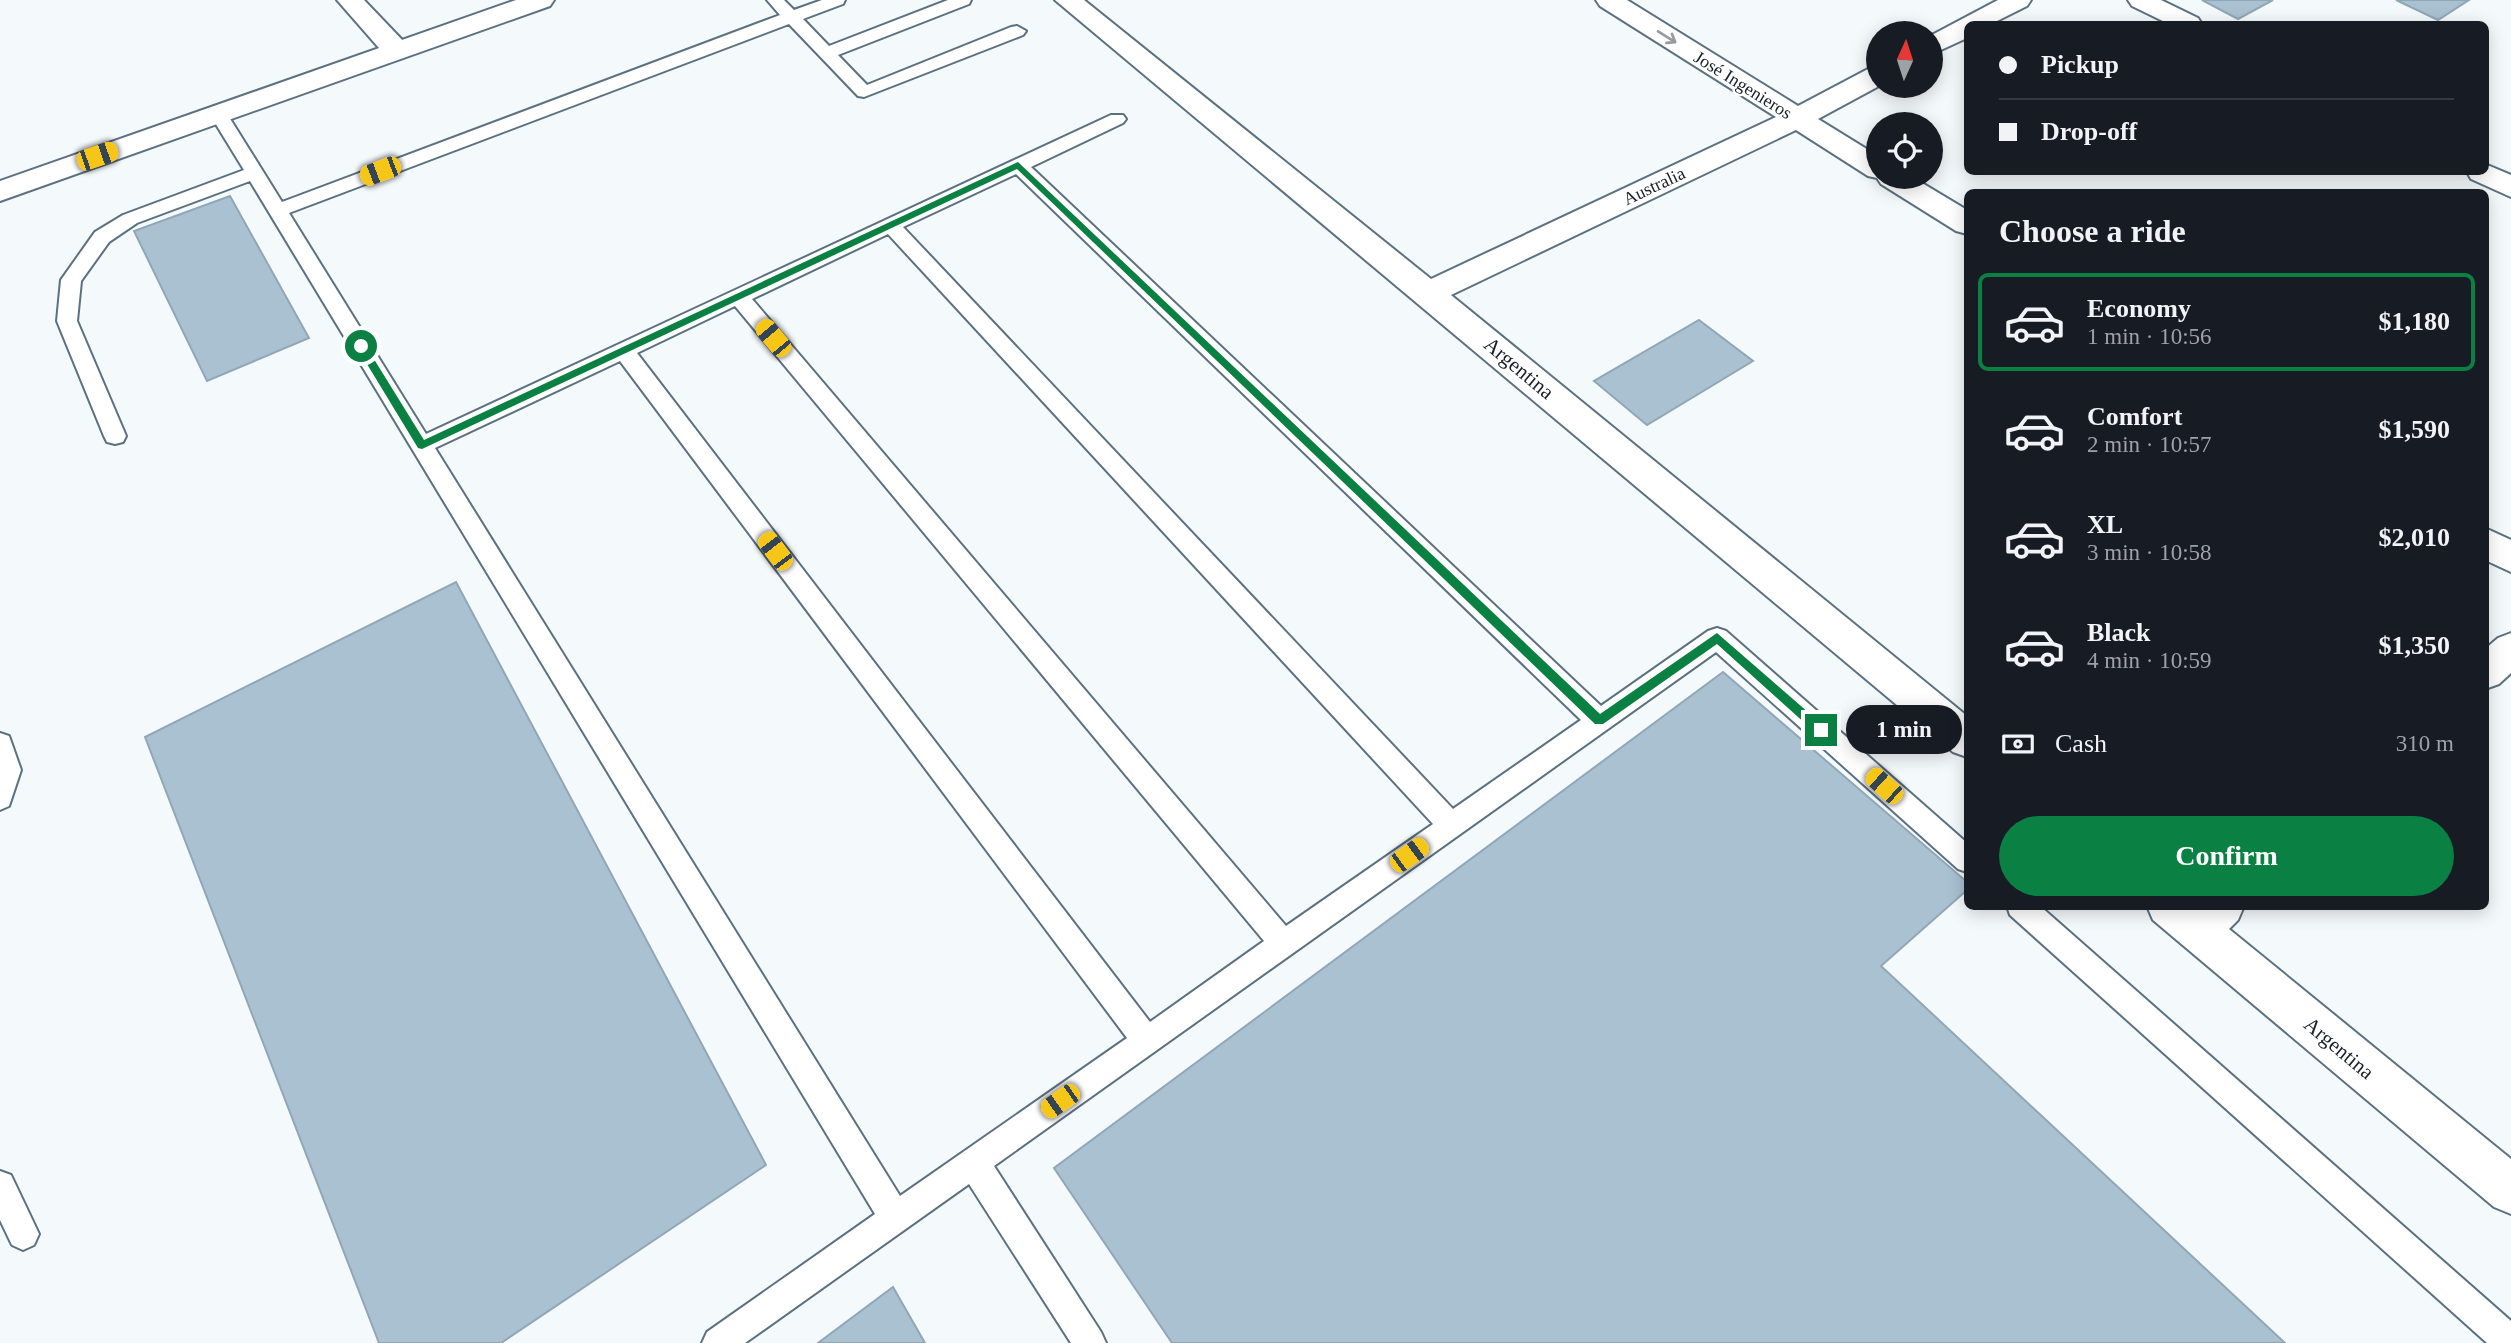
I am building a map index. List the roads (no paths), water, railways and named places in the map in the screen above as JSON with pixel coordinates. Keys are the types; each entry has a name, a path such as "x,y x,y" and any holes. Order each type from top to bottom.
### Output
{"main road":[{"path":"350,0 396,50"},
{"path":"0,191 541,0"},
{"name":"Argentina","path":"1068,0 1428,293 1964,738"},
{"name":"José Ingenieros","path":"1609,0 1866,162"},
{"path":"1978,21 2018,0"},
{"path":"2141,0 2183,21"},
{"path":"1943,40 1964,29"},
{"name":"Australia","path":"1428,293 1796,119 1866,81"},
{"path":"2487,175 2511,187"},
{"path":"1910,189 1964,222"},
{"path":"2489,544 2511,558"},
{"path":"2489,669 2511,649"},
{"name":"Argentina","path":"2196,914 2511,1190"}],"lane":[{"path":"775,0 864,92 1017,31"},
{"path":"278,210 837,0"},
{"path":"827,53 963,0"},
{"path":"218,113 895,1217"},
{"path":"422,445 1117,119"},
{"path":"1018,165 1599,721"},
{"path":"115,436 67,321 71,280 102,237 130,219 255,173"},
{"path":"890,225 1451,825"},
{"path":"738,296 1284,944"},
{"path":"623,350 1146,1040"},
{"path":"718,1343 1717,638 1964,857"},
{"path":"0,744 8,770 0,798"},
{"path":"2024,910 2511,1343"},
{"path":"974,1162 1090,1343"},
{"path":"0,1186 23,1234"}]}
